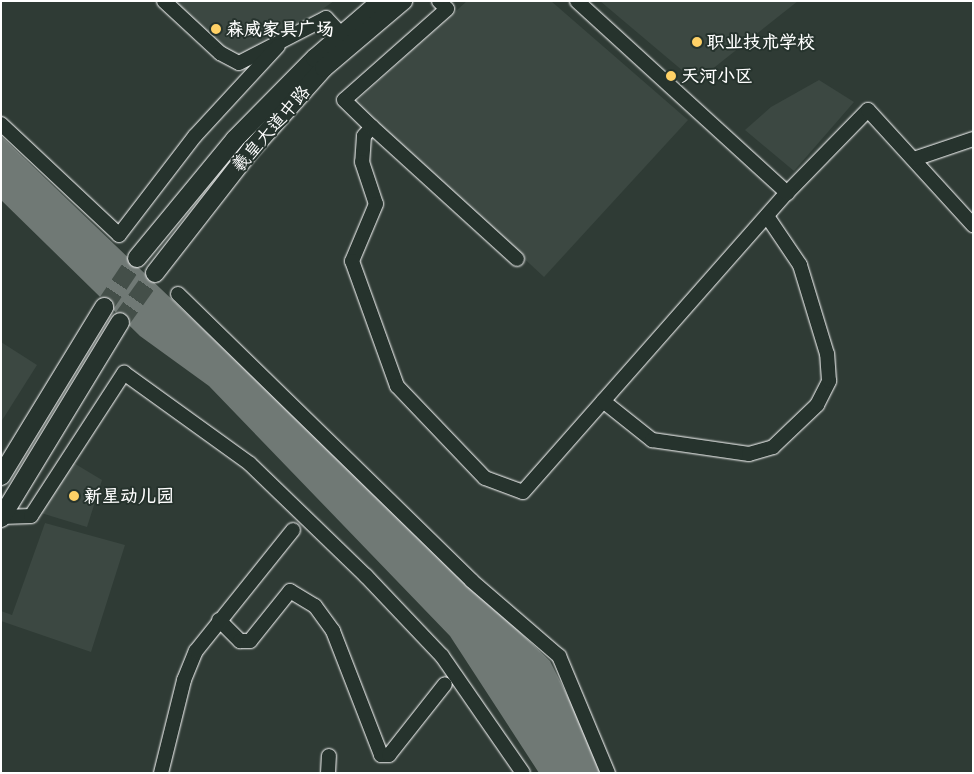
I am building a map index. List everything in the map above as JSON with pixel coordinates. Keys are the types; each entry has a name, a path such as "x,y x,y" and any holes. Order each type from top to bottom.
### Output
{"main road":[{"name":"羲皇大道中路","path":"137,258 235,139 341,34 381,1"},
{"name":"羲皇大道中路","path":"155,273 250,151 324,68 403,1"},
{"path":"1,476 104,307"},
{"path":"2,517 120,322"}],"street":[{"path":"164,1 220,53 239,62 278,46 326,18 341,34"},
{"path":"439,1 447,9 344,100 517,259"},
{"path":"577,1 787,193"},
{"path":"1,124 119,235 195,136 278,46"},
{"path":"372,127 364,136 362,162 376,204 352,261 397,386 486,478 523,492 787,193 868,110 973,225"},
{"path":"914,159 973,139"},
{"path":"603,401 652,440 749,454 773,447 816,405 829,381 827,354 800,265 767,216"},
{"path":"178,294 472,581 559,656 608,773"},
{"path":"2,517 31,516 124,373 250,464 366,576 442,656 524,773"},
{"path":"162,773 184,680 196,651 293,530"},
{"path":"219,620 240,640 250,642 290,591 315,606 333,631 381,754 388,755 445,684"},
{"path":"328,773 329,756"}],"shaded area":[{"path":"165,1 334,1 237,69"},
{"path":"467,1 551,1 688,120 544,277 355,102"},
{"name":"职业技术学校","path":"600,1 798,1 696,82"},
{"path":"819,80 854,102 794,171 745,130 771,107"},
{"path":"1,136 550,661 606,773 539,773 450,636 209,386 140,336 1,200"},
{"path":"1,342 37,365 1,422"},
{"name":"新星动儿园","path":"72,462 102,480 87,527 41,513"},
{"path":"45,523 125,545 91,652 1,621 1,611 12,615"}],"tunnel":[{"path":"104,307 137,258"},
{"path":"120,322 155,273"}],"place":[{"name":"森威家具广场","path":"216,29"},
{"name":"职业技术学校","path":"697,42"},
{"name":"天河小区","path":"671,76"},
{"name":"新星动儿园","path":"74,496"}]}
